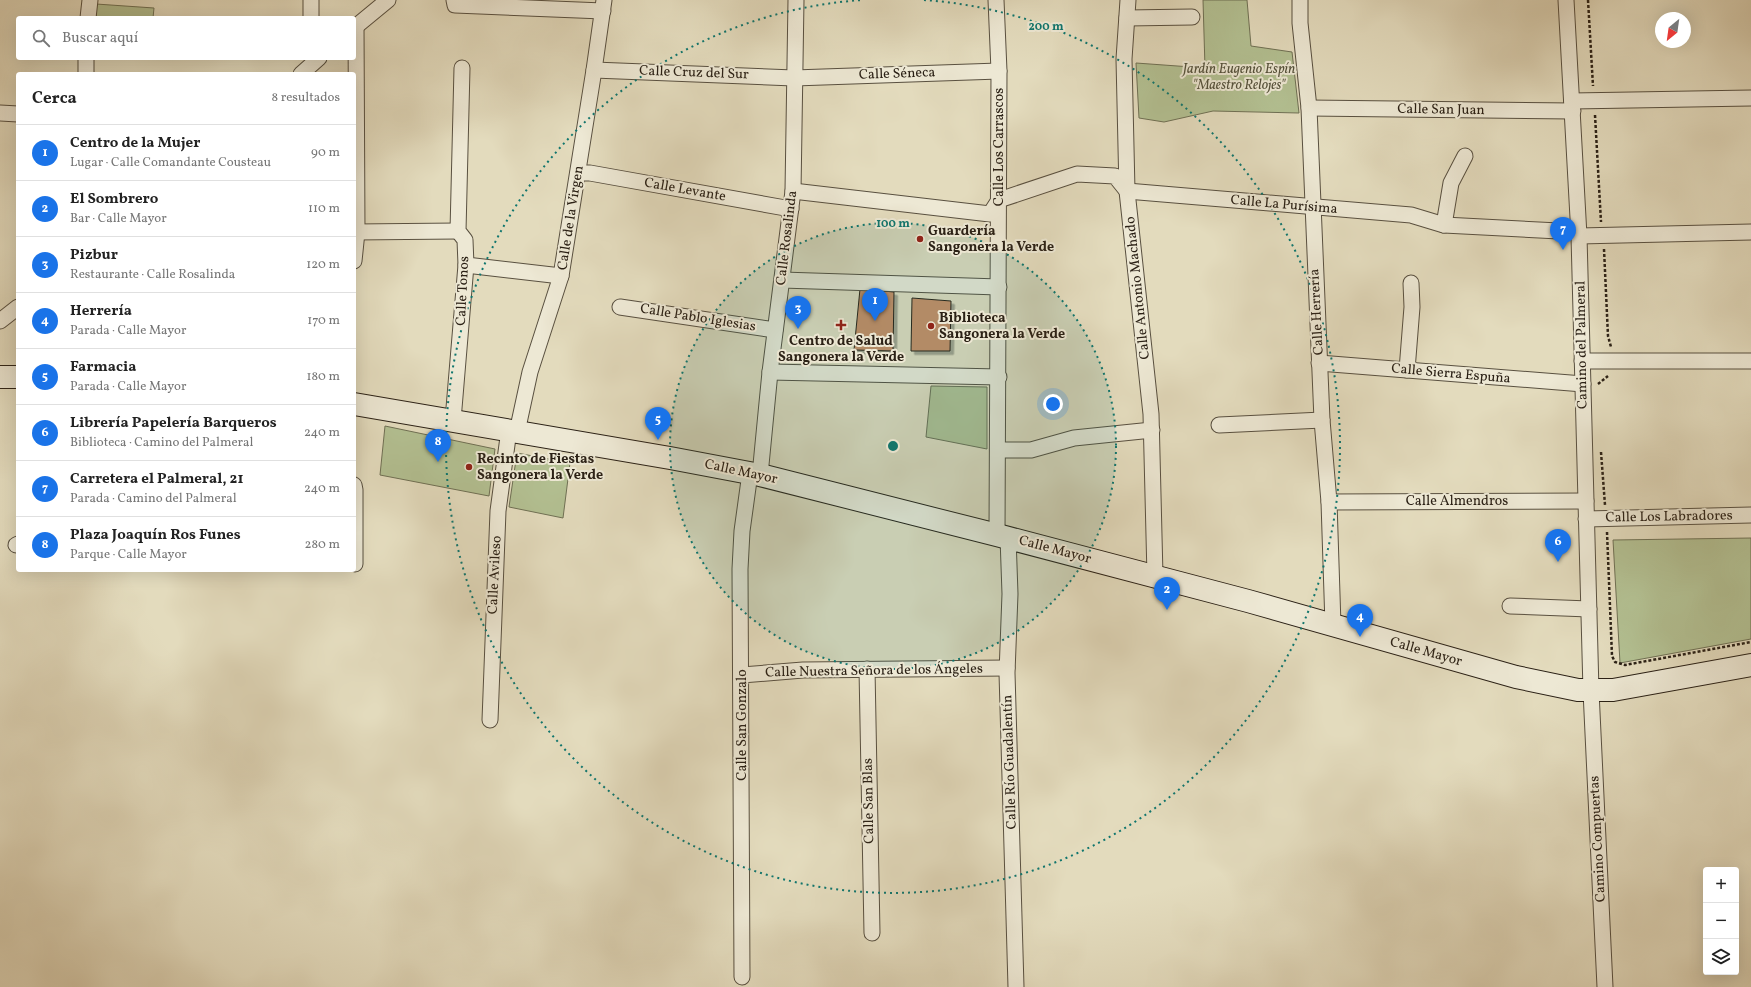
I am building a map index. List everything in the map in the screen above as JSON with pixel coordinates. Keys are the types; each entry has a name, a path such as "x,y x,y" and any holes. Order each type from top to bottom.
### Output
{"street":[{"path":"88,16 90,0"},
{"path":"311,0 311,16"},
{"path":"454,0 455,5 603,6"},
{"name":"Calle Rosalinda","path":"755,474 770,372 793,191 796,0"},
{"name":"Calle Los Carrascos","path":"996,0 999,71 998,450 1002,536"},
{"name":"Calle Antonio Machado","path":"1128,0 1124,59 1127,191 1152,430 1155,576"},
{"name":"Calle Herrería","path":"1300,0 1300,23 1309,108 1319,363 1329,502 1334,625"},
{"name":"Camino del Palmeral","path":"1566,0 1579,234 1582,361 1589,387 1586,519 1591,691"},
{"path":"356,26 383,2"},
{"name":"Calle de la Virgen","path":"513,431 530,372 561,276 603,6"},
{"path":"1127,18 1192,17"},
{"path":"86,60 86,72"},
{"path":"303,72 316,60"},
{"path":"355,60 355,72"},
{"name":"Calle Tonos","path":"453,420 466,265 465,240 458,231 462,68"},
{"name":"Calle Cruz del Sur","path":"594,70 794,78"},
{"name":"Calle Séneca","path":"794,78 999,71"},
{"name":"Calle San Juan","path":"1309,108 1572,106 1594,101 1751,98"},
{"path":"0,113 16,114"},
{"path":"1444,225 1451,183 1465,156"},
{"name":"Calle Levante","path":"578,173 590,172 791,209"},
{"path":"793,191 990,214 999,200 1077,174 1115,176 1127,191"},
{"name":"Calle La Purísima","path":"1127,191 1312,208 1411,215 1444,225 1579,234 1603,235 1751,232"},
{"path":"356,232 458,231"},
{"path":"466,265 561,276"},
{"path":"782,280 999,287"},
{"path":"1407,370 1412,307 1411,283"},
{"name":"Calle Pablo Iglesias","path":"620,307 775,330"},
{"path":"0,321 16,309"},
{"path":"1582,361 1751,361"},
{"name":"Calle Sierra Espuña","path":"1319,363 1589,387"},
{"path":"770,372 999,377"},
{"path":"0,377 16,377"},
{"name":"Calle Mayor","path":"356,408 453,420 755,474 1155,576 1522,679 1558,687 1591,691 1625,689 1751,665"},
{"path":"1219,425 1322,420"},
{"path":"998,450 1031,450 1074,438 1152,430"},
{"name":"Calle Avileso","path":"490,720 498,511 513,431"},
{"name":"Calle San Gonzalo","path":"742,977 742,675 740,568 742,531 755,474"},
{"name":"Calle Almendros","path":"1329,502 1586,500"},
{"name":"Calle Los Labradores","path":"1586,519 1751,515"},
{"name":"Calle Río Guadalentín","path":"1002,536 1010,594 1007,668 1016,987"},
{"path":"1510,606 1589,609"},
{"name":"Calle Nuestra Señora de los Ángeles","path":"742,675 803,670 1007,668"},
{"name":"Calle San Blas","path":"867,669 872,932"},
{"name":"Camino Compuertas","path":"1591,691 1605,987"}],"path":[{"path":"1588,0 1608,336 1612,348 1608,376 1589,387"},
{"path":"1601,450 1607,519 1612,656 1614,662 1625,665 1751,642"}],"green space":[{"name":"Jardín Eugenio Espín \"Maestro Relojes\"","path":"1203,0 1247,0 1251,46 1292,52 1299,113 1213,111 1164,122 1139,118 1136,63 1205,68"},
{"path":"96,4 154,8 153,16 96,16"},
{"path":"931,386 987,387 987,449 926,437"},
{"path":"385,426 495,449 489,496 380,475"},
{"path":"517,453 570,463 563,518 509,507"},
{"path":"1751,538 1751,639 1620,663 1613,540"}],"building":[{"path":"860,289 894,292 893,351 854,350"},
{"name":"Biblioteca Sangonera la Verde","path":"912,298 951,301 950,351 911,351"}],"place":[{"name":"Guardería Sangonera la Verde","path":"920,239"},
{"name":"Carretera el Palmeral, 21","path":"1563,250"},
{"name":"Centro de la Mujer","path":"875,321"},
{"name":"Centro de Salud Sangonera la Verde","path":"841,325"},
{"name":"Biblioteca Sangonera la Verde","path":"931,326"},
{"name":"Pizbur","path":"798,329"},
{"name":"Farmacia","path":"658,440"},
{"name":"Plaza Joaquín Ros Funes","path":"438,462"},
{"name":"Recinto de Fiestas Sangonera la Verde","path":"469,467"},
{"name":"Librería Papelería Barqueros","path":"1558,562"},
{"name":"El Sombrero","path":"1167,610"},
{"name":"Herrería","path":"1360,637"}]}
